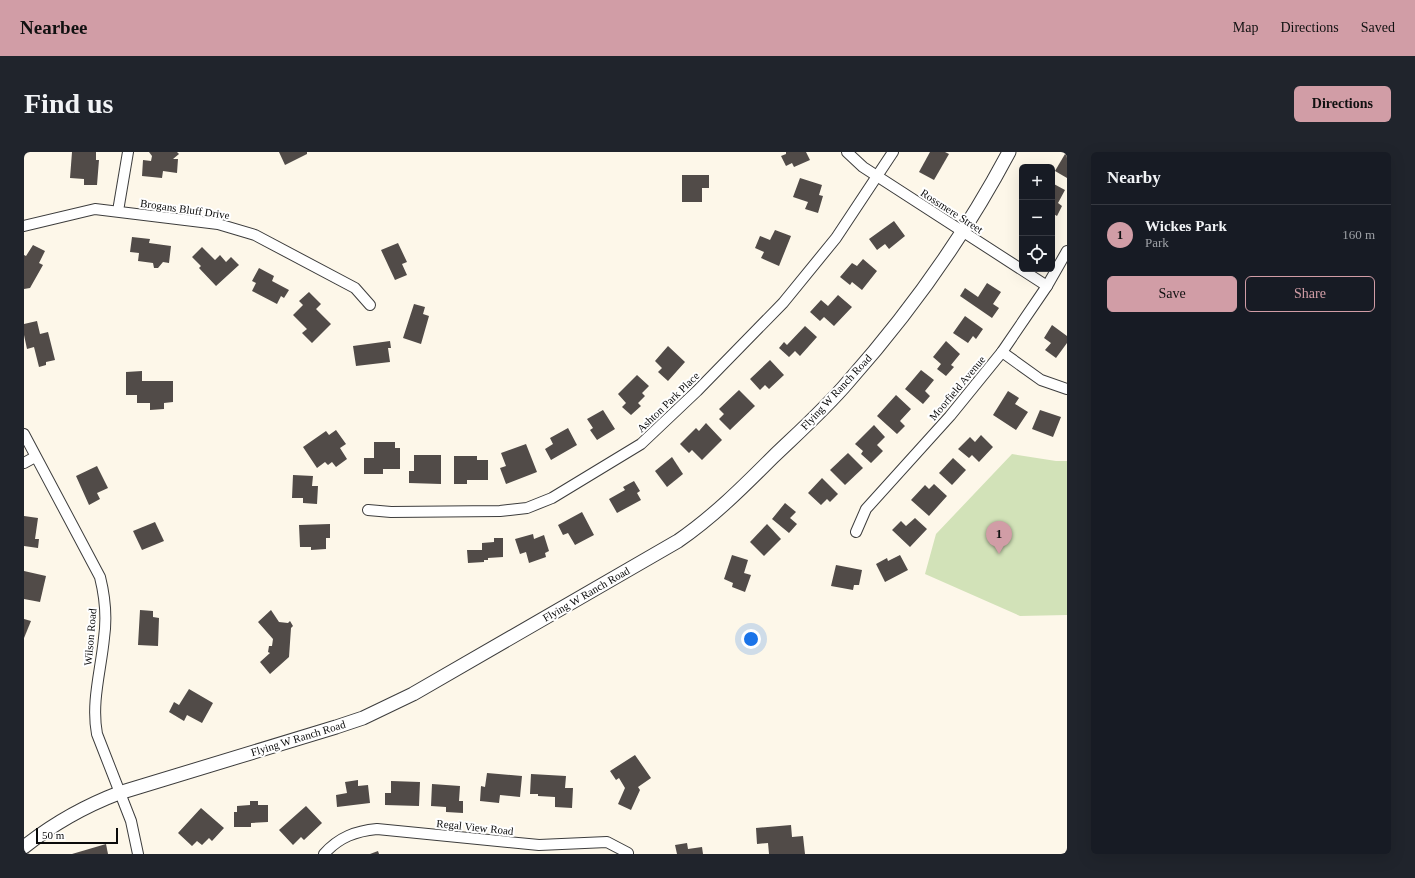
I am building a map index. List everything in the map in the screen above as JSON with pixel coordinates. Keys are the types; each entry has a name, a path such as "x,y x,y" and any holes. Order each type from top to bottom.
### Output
{"street":[{"path":"118,212 128,152"},
{"name":"Rossmere Street","path":"847,152 863,167 1047,286"},
{"name":"Ashton Park Place","path":"368,510 391,512 500,511 527,508 552,498 625,455 655,432 778,308 836,238 878,177 893,152"},
{"name":"Flying W Ranch Road","path":"24,847 60,821 86,807 119,793 336,727 382,710 413,694 678,541 699,526 726,503 847,383 901,318 963,232 1009,152"},
{"name":"Brogans Bluff Drive","path":"24,226 95,210 218,224 242,230 355,288 370,305"},
{"name":"Moorfield Avenue","path":"856,532 866,509 950,416 1002,352 1047,286 1067,251"},
{"path":"1002,352 1041,380 1067,389"},
{"name":"Wilson Road","path":"24,434 100,577 105,600 105,626 94,714 97,734 131,821 138,854"},
{"path":"24,463 35,457"},
{"name":"Regal View Road","path":"324,854 340,839 363,830 377,829 521,849 539,845 607,842 628,853"}],"green space":[{"path":"1012,454 1056,461 1067,461 1067,615 1020,616 925,574 936,534"}],"building":[{"path":"72,152 96,152 96,160 99,160 97,185 84,185 84,179 70,178"},
{"path":"149,152 177,152 179,154 173,159 178,159 177,173 163,171 162,178 142,176 143,160 151,161 152,156"},
{"path":"279,152 307,152 307,154 285,165"},
{"path":"786,152 806,152 810,160 794,167 792,163 786,166 781,156 786,154"},
{"path":"930,152 945,152 949,154 934,180 919,172"},
{"path":"1065,154 1067,155 1067,178 1055,171"},
{"path":"682,175 709,175 709,188 702,188 702,202 682,202"},
{"path":"800,178 822,185 819,195 823,196 818,213 805,209 808,202 793,197"},
{"path":"1055,185 1065,190 1058,203 1062,206 1057,216 1055,215"},
{"path":"894,221 905,236 889,249 885,244 877,250 869,239"},
{"path":"775,230 791,236 779,266 761,258 764,252 755,248 760,236 770,240"},
{"path":"132,237 150,239 149,243 171,246 169,263 163,262 158,268 154,268 153,263 138,261 139,253 130,252"},
{"path":"398,243 407,262 402,264 407,275 395,280 381,250"},
{"path":"33,245 45,251 39,263 43,265 30,288 24,289 24,255 26,256"},
{"path":"202,247 215,260 220,255 226,262 231,257 239,265 216,286 199,268 201,266 192,257"},
{"path":"863,259 877,271 862,290 852,282 850,285 840,277 852,263 857,266"},
{"path":"259,268 274,276 272,281 289,290 284,298 281,296 277,304 252,291 256,283 252,281"},
{"path":"987,283 1001,292 993,304 999,308 992,318 960,296 965,288 978,297"},
{"path":"309,292 321,304 316,309 331,324 312,343 302,333 307,329 293,315 303,305 299,301"},
{"path":"838,295 852,307 834,326 824,317 820,321 810,312 821,300 828,306"},
{"path":"414,304 425,307 423,314 429,316 421,344 403,338"},
{"path":"965,316 983,329 976,339 973,336 968,343 953,333"},
{"path":"37,321 40,334 48,332 55,360 46,362 46,365 39,367 34,347 27,349 24,335 24,324"},
{"path":"1052,325 1067,336 1067,343 1056,358 1045,350 1051,343 1044,338"},
{"path":"805,326 817,337 800,356 795,351 789,357 779,348 784,342 787,345"},
{"path":"390,341 391,348 388,348 390,362 356,366 353,346"},
{"path":"946,341 960,354 951,365 954,367 946,376 937,369 941,364 933,357"},
{"path":"668,346 685,362 668,381 658,372 662,368 655,361"},
{"path":"770,360 784,375 769,389 765,385 760,390 750,379"},
{"path":"921,370 934,380 925,391 930,396 923,404 905,389"},
{"path":"142,371 142,381 173,381 173,402 164,403 164,409 150,410 150,403 137,403 137,395 126,395 126,372"},
{"path":"637,375 649,386 642,393 645,396 638,403 641,406 631,415 622,407 626,403 618,394"},
{"path":"739,390 755,406 730,430 719,419 724,414 719,409"},
{"path":"1008,391 1019,398 1015,404 1028,412 1016,430 993,415"},
{"path":"896,395 911,409 900,421 905,426 897,434 877,416"},
{"path":"603,410 615,429 597,440 590,430 593,428 587,419"},
{"path":"1040,410 1061,417 1053,437 1032,429"},
{"path":"706,423 722,440 702,460 692,450 689,453 680,444 696,428 699,431"},
{"path":"874,425 885,437 877,445 883,451 871,463 861,454 863,451 855,444"},
{"path":"568,428 577,445 551,460 545,449 553,444 550,438"},
{"path":"336,430 346,444 340,448 347,459 336,467 332,462 328,465 325,462 317,468 303,447 326,431 329,435"},
{"path":"981,435 993,447 979,462 972,455 969,458 958,449 970,437 975,442"},
{"path":"374,442 395,442 395,448 400,448 400,469 383,469 383,474 364,474 364,458 374,458"},
{"path":"526,444 537,472 506,484 500,468 506,466 501,453"},
{"path":"848,453 863,468 845,485 830,470"},
{"path":"414,455 441,455 441,484 409,483 409,471 414,471"},
{"path":"454,456 477,456 477,460 488,460 488,480 467,480 467,484 454,484"},
{"path":"672,457 683,474 667,487 655,471"},
{"path":"953,458 966,470 952,485 939,473"},
{"path":"97,466 108,488 97,493 100,499 89,505 76,476"},
{"path":"293,475 313,476 312,486 318,486 317,504 303,503 303,498 292,498"},
{"path":"822,478 838,494 830,502 827,499 821,505 808,493"},
{"path":"634,481 640,491 637,493 641,500 617,513 609,499 625,490 623,487"},
{"path":"934,484 947,496 929,516 911,500 925,485 929,489"},
{"path":"785,503 796,512 790,518 797,524 789,533 772,519"},
{"path":"582,512 594,535 575,545 568,533 563,535 558,525"},
{"path":"24,516 38,518 35,539 39,539 38,548 24,546"},
{"path":"915,518 927,529 910,547 892,530 901,521 906,526"},
{"path":"155,522 164,541 142,550 133,531"},
{"path":"330,524 330,538 326,538 326,549 311,550 311,547 300,547 299,525"},
{"path":"767,524 781,539 764,556 750,542"},
{"path":"533,534 534,539 544,535 549,551 545,553 546,557 529,563 526,552 520,554 515,539"},
{"path":"494,538 503,538 503,557 488,558 488,560 484,560 484,562 468,563 467,550 482,550 482,543 494,542"},
{"path":"732,555 748,560 744,573 751,575 745,592 732,587 733,583 724,579"},
{"path":"900,555 908,570 885,582 876,564 887,558 888,561"},
{"path":"836,565 862,570 859,585 854,585 853,590 831,586"},
{"path":"24,571 46,576 40,602 24,599"},
{"path":"140,610 153,611 153,617 159,618 158,646 138,645"},
{"path":"271,610 279,622 288,623 290,621 293,626 291,628 289,657 270,674 260,662 270,653 268,652 269,646 272,646 273,639 258,622"},
{"path":"24,619 31,621 24,638"},
{"path":"189,689 213,703 202,723 187,715 184,721 169,712 174,702 179,705"},
{"path":"635,755 651,778 638,787 640,790 631,810 618,804 625,788 619,778 616,780 610,771"},
{"path":"487,773 522,776 520,797 500,795 499,803 480,801 481,786 485,787"},
{"path":"531,774 566,776 565,788 573,788 572,808 555,807 555,797 530,794"},
{"path":"358,780 358,786 368,785 370,803 337,807 336,795 347,793 345,782"},
{"path":"391,781 420,782 419,806 385,805 385,793 391,793"},
{"path":"432,784 460,786 459,801 463,801 463,813 446,812 446,807 431,806"},
{"path":"250,801 258,801 258,805 268,805 268,822 251,823 251,827 234,827 234,812 237,812 237,806 250,805"},
{"path":"306,806 322,823 304,840 301,837 293,845 279,830"},
{"path":"201,808 224,828 212,841 209,838 202,845 197,841 192,846 178,833"},
{"path":"791,825 792,837 803,836 805,854 769,854 768,843 757,844 756,828"},
{"path":"687,843 688,849 702,847 703,854 677,854 675,845"},
{"path":"106,844 108,854 72,854"},
{"path":"378,851 379,854 370,854"}],"place":[{"name":"Wickes Park","path":"999,554"}]}
